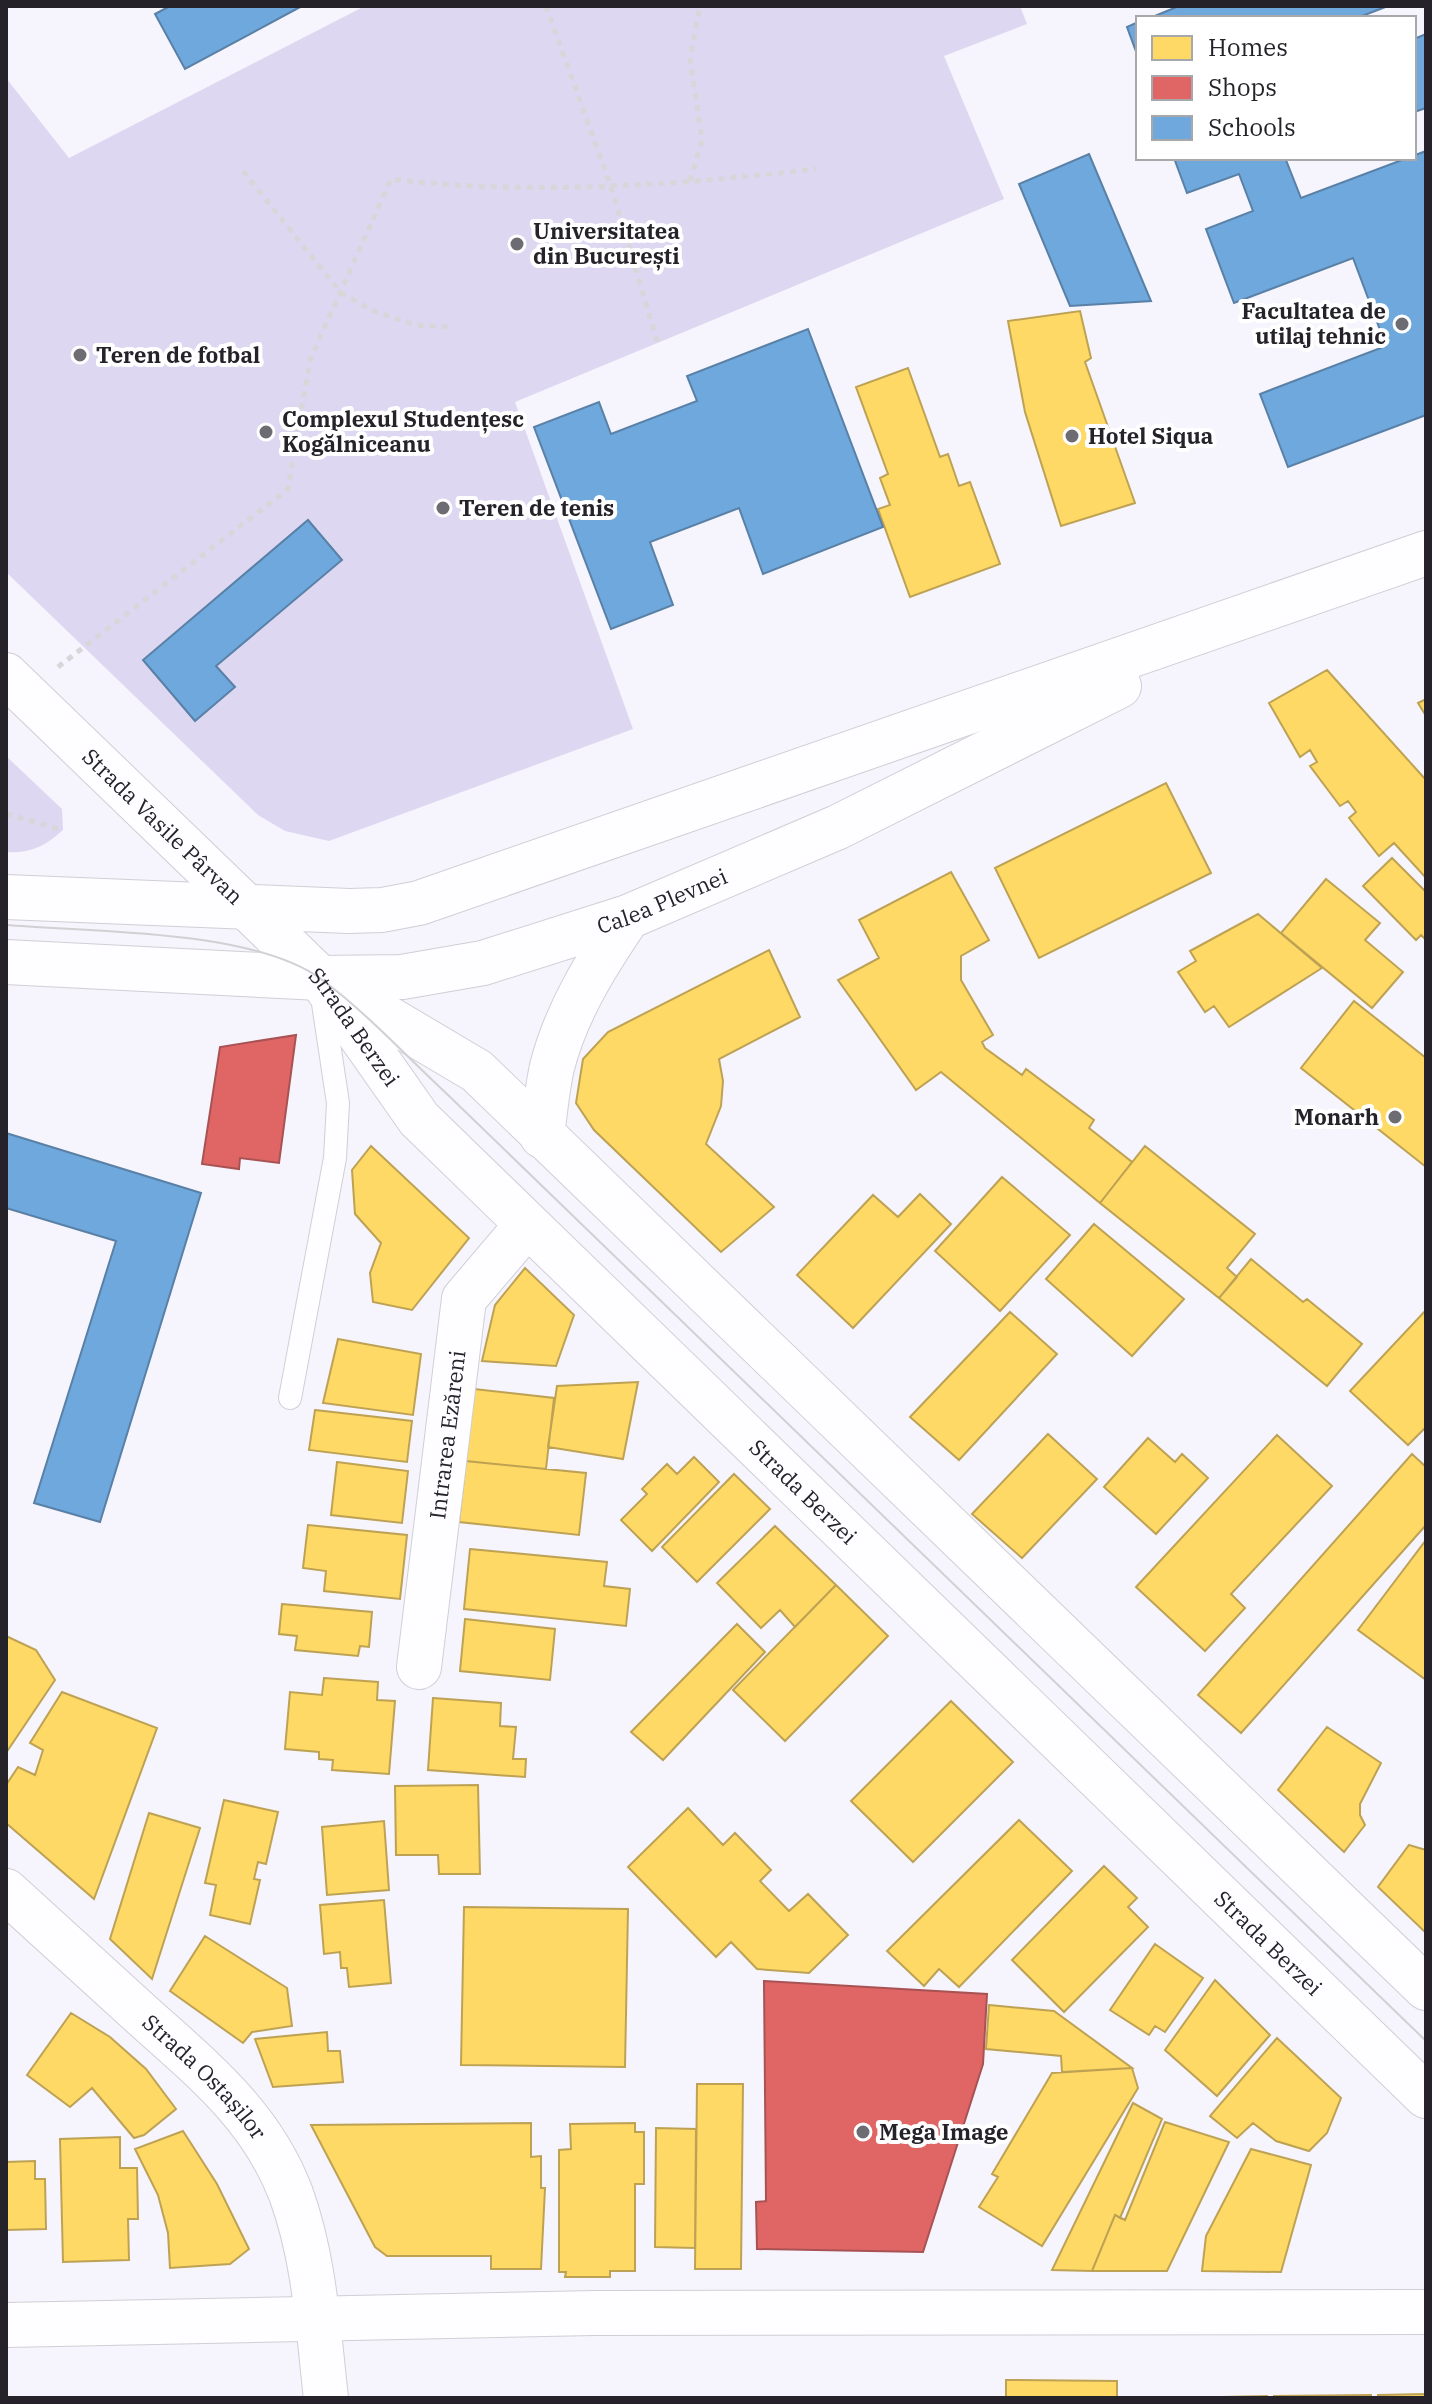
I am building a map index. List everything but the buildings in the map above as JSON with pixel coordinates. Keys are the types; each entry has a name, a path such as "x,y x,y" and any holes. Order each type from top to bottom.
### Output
{"main road":[{"name":"Calea Plevnei","path":"6,897 371,911 419,903 1426,553"},
{"name":"Calea Plevnei","path":"6,962 320,978 446,972 628,917 838,827 1265,611"},
{"name":"Strada Vasile Pârvan","path":"15,684 320,978"},
{"path":"542,1136 552,1068 568,1018 596,965 628,917"},
{"name":"Strada Berzei","path":"320,978 477,1071 1426,1988"},
{"name":"Strada Berzei","path":"320,978 419,1119 1426,2096"},
{"name":"Intrarea Ezăreni","path":"419,1667 464,1299 526,1226"},
{"name":"Strada Ostașilor","path":"6,1891 237,2102 269,2147 291,2194 307,2248 319,2317 326,2398"},
{"path":"6,2325 594,2313 1426,2312"}],"lane":[{"path":"290,1398 324,1225 336,1144 338,1103 320,978"}],"path":[{"path":"546,6 610,184 658,344"},
{"path":"690,181 702,140 690,59 700,6"},
{"path":"15,684 288,489 310,360 391,179 476,189 690,181 816,169"},
{"path":"243,171 340,292 371,310 415,325 449,327"},
{"path":"6,814 63,830"}],"shaded area":[{"name":"Complexul Studențesc Kogălniceanu","path":"365,6 1020,6 1027,24 944,56 1004,199 515,402 633,729 329,841 285,831 258,815 6,572 6,78 69,158"},
{"path":"6,756 62,809 63,830 44,845 30,850 6,852"}],"tram line":[{"path":"6,925 170,936 255,950 291,963 338,992 1426,2041"}],"place":[{"name":"Universitatea din București","path":"517,244"},
{"name":"Facultatea de utilaj tehnic","path":"1402,324"},
{"name":"Teren de fotbal","path":"80,355"},
{"name":"Complexul Studențesc Kogălniceanu","path":"266,432"},
{"name":"Hotel Siqua","path":"1072,436"},
{"name":"Teren de tenis","path":"443,508"},
{"name":"Monarh","path":"1395,1117"},
{"name":"Mega Image","path":"863,2132"}]}
